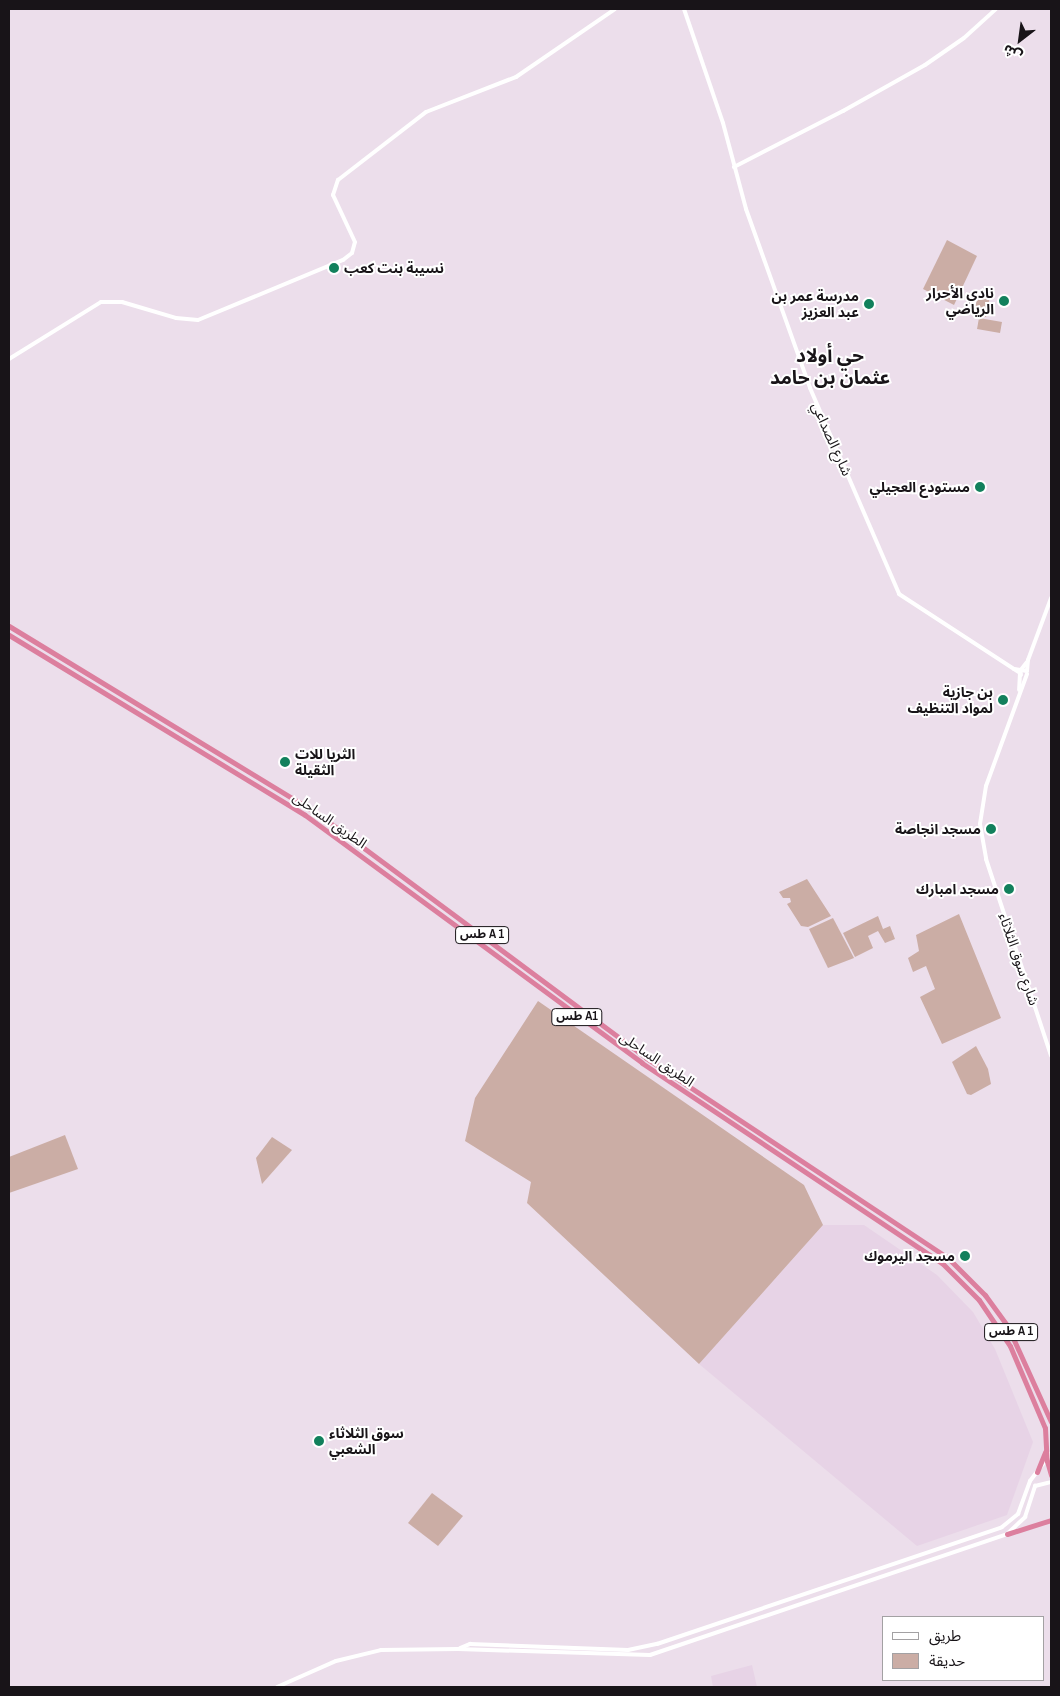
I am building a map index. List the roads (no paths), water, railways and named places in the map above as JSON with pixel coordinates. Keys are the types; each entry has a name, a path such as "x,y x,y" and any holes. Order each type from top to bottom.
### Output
{"highway":[{"name":"الطريق الساحلى","path":"9,626 292,797 425,893 646,1058 826,1175 947,1257 986,1295 1008,1327 1051,1422"},
{"path":"11,636 18,631"},
{"name":"الطريق الساحلى","path":"11,636 286,802 642,1063 920,1246 966,1285 995,1320 1010,1346 1045,1428 1047,1461 1051,1475"},
{"path":"420,900 425,893"},
{"path":"822,1182 826,1175"},
{"path":"1037,1472 1047,1442"},
{"path":"1007,1534 1051,1520"}],"street":[{"path":"9,359 101,302 122,302 176,318 198,320 343,260 352,253 355,242 333,195 338,180 426,112 516,77 615,9"},
{"name":"شارع الصداعي","path":"684,9 764,262 810,388 899,594 1020,673"},
{"path":"734,167 843,111 932,60 964,38 996,9"},
{"path":"1018,690 1020,673 1028,660 1051,598"},
{"path":"1018,690 1027,673 1028,660"},
{"path":"1014,669 1023,668"},
{"path":"1023,668 1027,673"},
{"path":"1020,673 1027,673"},
{"name":"شارع سوق الثلاثاء","path":"1018,690 982,799 980,824 986,859 1051,1056"},
{"path":"458,1648 470,1644 628,1650 657,1644 1002,1527 1018,1514 1028,1484 1047,1461 1051,1453"},
{"path":"277,1687 359,1654 458,1648 650,1655 1007,1534 1024,1517 1035,1486 1051,1482"}],"place":[{"name":"نسيبة بنت كعب","path":"334,268"},
{"name":"نادي الأحرار الرياضي","path":"1004,301"},
{"name":"مدرسة عمر بن عبد العزيز","path":"869,304"},
{"name":"مستودع العجيلي","path":"980,487"},
{"name":"بن جازية لمواد التنظيف","path":"1003,700"},
{"name":"الثريا للات الثقيلة","path":"285,762"},
{"name":"مسجد انجاصة","path":"991,829"},
{"name":"مسجد امبارك","path":"1009,889"},
{"name":"مسجد اليرموك","path":"965,1256"},
{"name":"سوق الثلاثاء الشعبي","path":"319,1441"}],"district":[{"name":"حي أولاد عثمان بن حامد","path":"830,367"}]}
